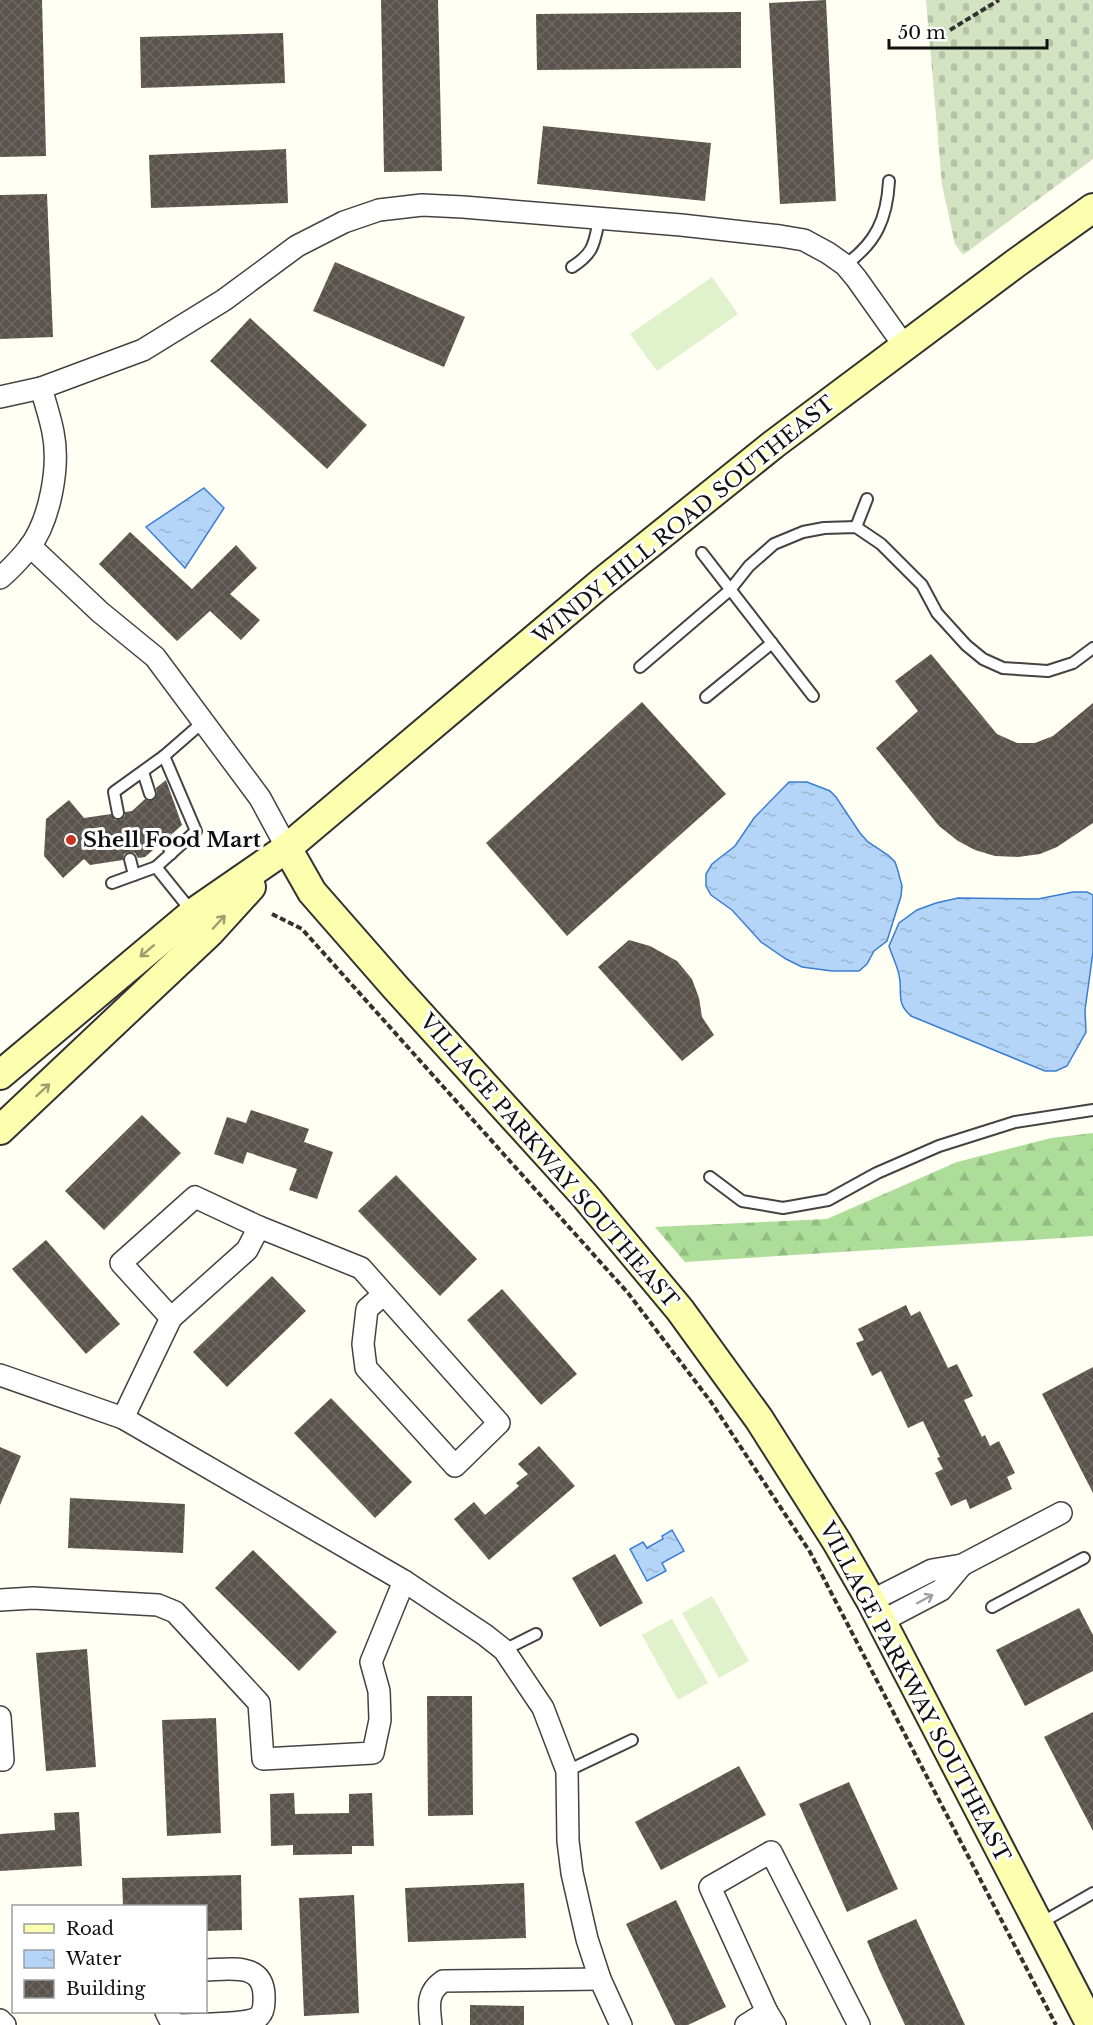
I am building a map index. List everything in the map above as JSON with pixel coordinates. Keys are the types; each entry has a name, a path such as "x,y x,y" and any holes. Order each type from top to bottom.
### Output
{"main road":[{"name":"WINDY HILL ROAD SOUTHEAST","path":"0,1075 193,913 287,848 601,583 774,444 1093,208"},
{"name":"WINDY HILL ROAD SOUTHEAST","path":"0,1130 210,932 287,848"},
{"name":"VILLAGE PARKWAY SOUTHEAST","path":"287,848 312,892 585,1196 680,1310 759,1419 837,1542 1089,2018"}],"street":[{"path":"0,397 41,387 143,350 224,300 297,246 344,222 379,210 422,205 681,225 804,240 845,265 905,347"},
{"path":"0,578 14,566 30,546 41,526 51,497 55,465 54,434 41,387"},
{"name":"VILLAGE PARKWAY SOUTHEAST","path":"30,546 100,612 155,657 260,798 287,848"},
{"path":"171,1318 121,1263 195,1197 259,1227 361,1268 499,1423 455,1466 366,1368 363,1344 368,1309 384,1294"},
{"path":"123,1418 171,1318 247,1250 259,1227"},
{"path":"0,1375 123,1418 404,1581 504,1650 543,1708 567,1771 568,1841 572,1873 587,1939 600,1979 621,2025"},
{"path":"875,1612 932,1570 962,1565 1061,1513"},
{"path":"0,1600 33,1598 158,1605 175,1612 259,1703 263,1759 373,1753 380,1720 379,1690 371,1662 404,1581"},
{"path":"0,1717 3,1760 0,1760"},
{"path":"746,2025 771,2018 710,1887 771,1852 859,2025"},
{"path":"166,2013 170,2020 178,2025 247,2021 259,2017 263,2011 264,1999 257,1976 243,1969 207,1970"},
{"path":"431,2025 430,1995 434,1988 443,1981 600,1979"},
{"path":"0,2020 5,2025"}],"lane":[{"path":"845,265 861,254 877,230 887,206 889,181"},
{"path":"572,267 588,257 595,240 599,220"},
{"path":"856,527 867,499"},
{"path":"640,667 730,590 749,566 774,544 803,532 824,528 856,527 881,544 922,585 937,613 966,645 983,659 1003,668 1048,671 1073,663 1093,648"},
{"path":"702,553 813,696"},
{"path":"706,697 772,644"},
{"path":"118,813 114,792 164,756 203,722"},
{"path":"112,883 156,867 196,831 164,756"},
{"path":"142,771 150,794"},
{"path":"166,839 171,854"},
{"path":"130,859 134,875"},
{"path":"156,867 193,913"},
{"path":"710,1177 742,1202 783,1208 828,1200 877,1173 939,1146 1015,1122 1093,1110"},
{"path":"992,1607 1084,1558"},
{"path":"504,1650 536,1634"},
{"path":"567,1771 633,1740"},
{"path":"1038,1924 1093,1893"}],"path":[{"path":"950,30 999,0"},
{"path":"272,914 302,929 628,1293 711,1402 810,1552 1056,2025"}],"green space":[{"path":"926,0 1093,0 1093,159 963,255 955,244 942,185"},
{"path":"712,277 738,314 657,371 630,334"},
{"path":"1093,1133 1093,1236 685,1262 655,1227 827,1219 957,1162 1051,1138"},
{"path":"712,1596 749,1661 719,1678 682,1613"},
{"path":"672,1619 708,1683 678,1700 642,1635"}],"water":[{"path":"204,488 224,508 185,568 146,527"},
{"path":"789,782 807,782 830,791 868,842 895,862 902,886 901,896 887,941 874,951 867,964 859,971 832,971 802,967 786,959 761,942 732,910 711,895 706,886 706,874 712,864 735,846 754,818"},
{"path":"1073,892 1087,892 1093,895 1093,952 1085,1010 1086,1032 1067,1066 1056,1071 1045,1071 911,1016 906,1011 901,1001 898,971 889,946 899,923 917,910 958,898 1038,899"},
{"path":"672,1530 684,1551 662,1563 666,1571 647,1581 630,1549 643,1542 647,1548 663,1539 662,1536"}],"building":[{"path":"0,0 42,0 46,156 0,157"},
{"path":"381,0 438,0 442,171 384,172"},
{"path":"826,0 836,201 780,204 769,3"},
{"path":"741,12 741,68 537,70 536,14"},
{"path":"283,33 285,83 141,88 140,37"},
{"path":"543,126 711,143 705,201 537,184"},
{"path":"286,149 288,203 151,208 149,155"},
{"path":"47,194 53,337 0,339 0,195"},
{"path":"335,262 465,317 444,367 313,311"},
{"path":"250,318 367,425 327,469 210,361"},
{"path":"130,532 192,589 236,545 257,568 230,594 260,620 241,640 210,611 177,641 99,564"},
{"path":"931,654 997,734 1017,743 1035,743 1053,736 1093,703 1093,823 1057,847 1040,854 1018,857 995,856 975,850 958,841 939,826 876,748 918,711 895,681"},
{"path":"642,702 726,794 567,936 486,843"},
{"path":"166,780 182,825 172,834 167,832 161,834 160,844 145,857 138,858 135,853 129,852 124,854 123,860 90,865 84,859 63,878 44,856 46,819 69,800 84,818 111,814 115,820 120,820 125,816 125,812 132,811 145,799 149,801 155,799 156,788"},
{"path":"629,940 650,946 677,961 692,979 699,998 702,1017 714,1035 682,1061 598,967"},
{"path":"251,1110 309,1129 304,1142 333,1152 317,1199 289,1190 297,1169 247,1152 243,1164 214,1154 227,1117 246,1123"},
{"path":"142,1115 181,1153 104,1230 65,1191"},
{"path":"396,1175 477,1259 440,1296 358,1211"},
{"path":"46,1240 120,1324 86,1354 12,1269"},
{"path":"272,1276 306,1311 227,1387 193,1352"},
{"path":"502,1289 577,1374 541,1405 467,1320"},
{"path":"906,1305 911,1316 920,1311 948,1368 957,1364 973,1396 964,1400 982,1437 985,1435 990,1446 999,1441 1015,1473 1007,1477 1012,1489 970,1509 966,1499 951,1506 935,1473 943,1469 937,1458 940,1457 923,1421 908,1428 881,1371 872,1376 856,1343 864,1340 858,1329"},
{"path":"1093,1367 1093,1493 1042,1394"},
{"path":"331,1398 412,1482 375,1518 294,1433"},
{"path":"539,1446 575,1486 489,1560 454,1519 474,1502 485,1515 519,1486 516,1483 528,1474 518,1464"},
{"path":"0,1447 21,1456 0,1505"},
{"path":"70,1498 185,1504 183,1553 68,1548"},
{"path":"253,1550 337,1632 299,1671 215,1588"},
{"path":"615,1554 643,1603 600,1627 572,1578"},
{"path":"1079,1608 1093,1635 1093,1671 1025,1706 996,1650"},
{"path":"87,1649 96,1767 46,1771 36,1653"},
{"path":"427,1696 472,1696 473,1815 428,1816"},
{"path":"1093,1712 1093,1831 1044,1737"},
{"path":"216,1718 221,1833 167,1836 162,1720"},
{"path":"739,1766 766,1815 661,1870 635,1822"},
{"path":"849,1782 898,1889 847,1912 799,1804"},
{"path":"294,1793 295,1814 349,1813 349,1794 372,1793 374,1846 352,1846 352,1854 293,1855 293,1845 271,1846 270,1794"},
{"path":"79,1812 82,1866 0,1871 0,1834 55,1830 54,1813"},
{"path":"241,1875 242,1930 207,1931 207,1905 123,1905 122,1878"},
{"path":"524,1883 526,1938 408,1942 405,1888"},
{"path":"354,1895 359,2013 304,2016 299,1898"},
{"path":"676,1900 726,2007 688,2025 675,2025 626,1924"},
{"path":"916,1919 965,2025 905,2025 880,1972 867,1941"},
{"path":"470,2005 524,2006 524,2025 470,2025"}],"place":[{"name":"Shell Food Mart","path":"71,840"}]}
